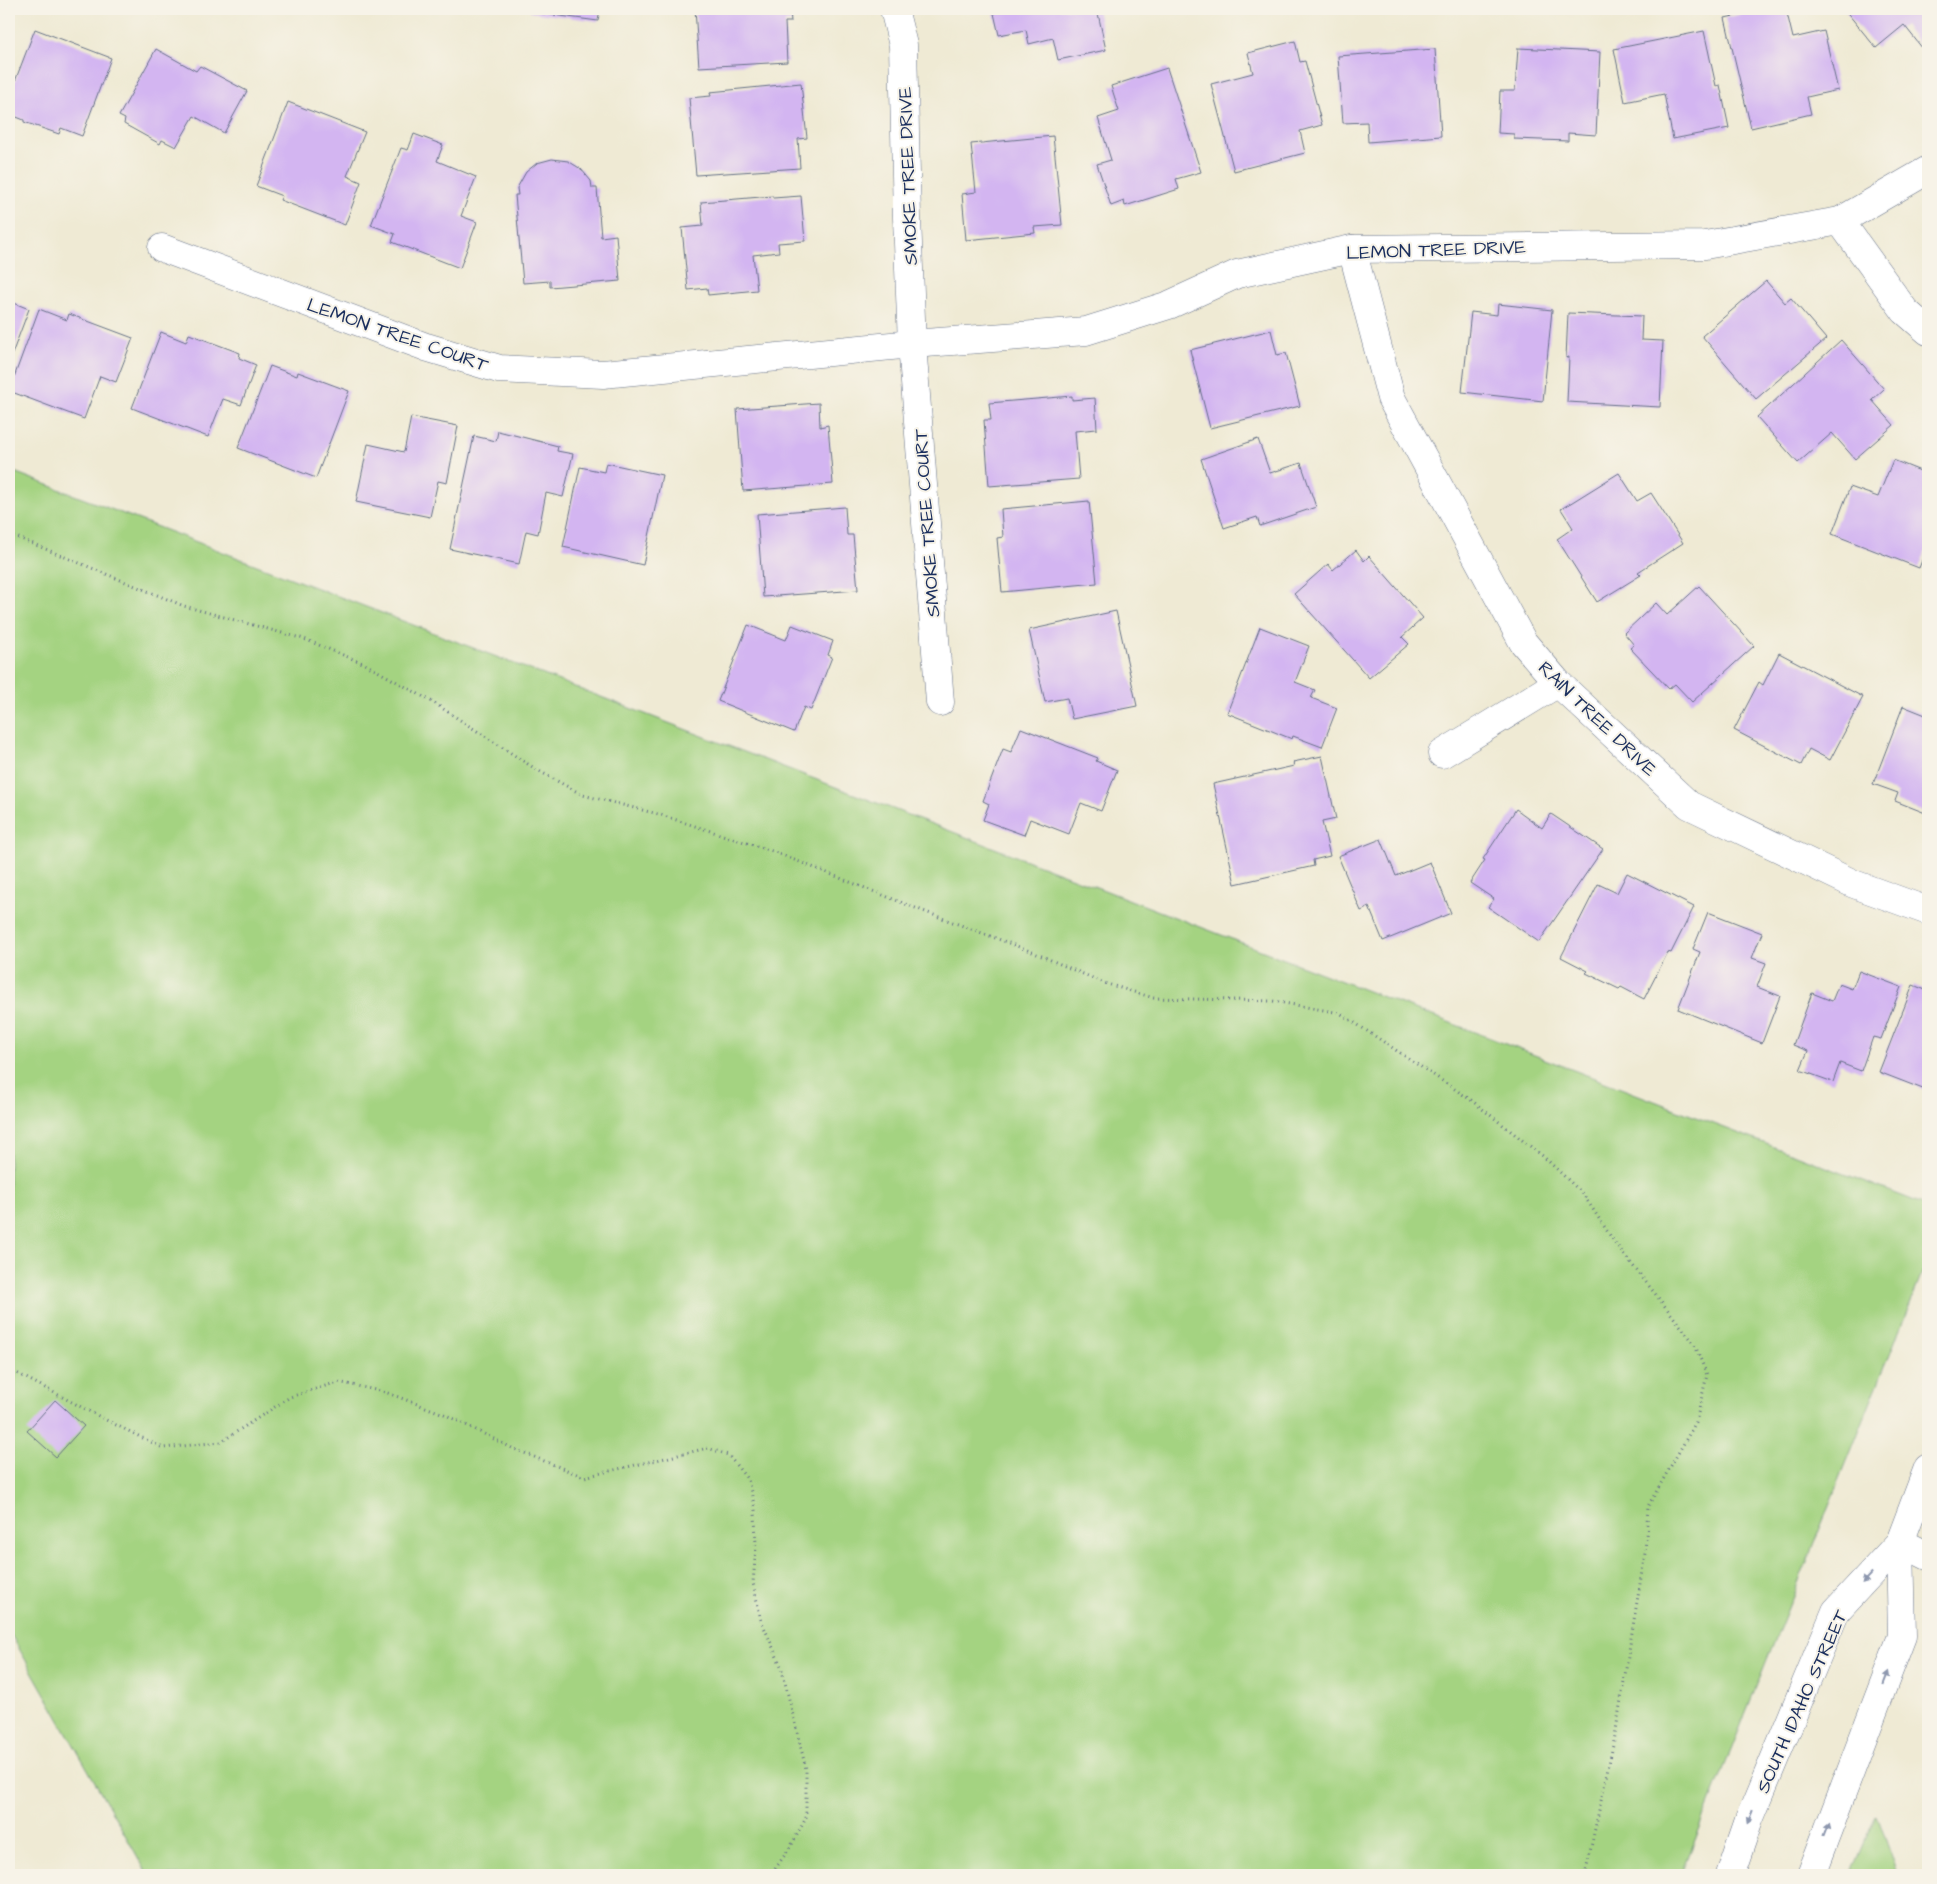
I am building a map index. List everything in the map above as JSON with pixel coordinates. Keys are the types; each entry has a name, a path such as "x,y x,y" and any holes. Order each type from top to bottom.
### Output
{"street":[{"name":"SMOKE TREE DRIVE","path":"894,9 903,45 912,344"},
{"name":"LEMON TREE DRIVE","path":"912,344 1086,331 1169,305 1237,274 1352,249 1705,245 1840,220 1928,170"},
{"path":"1840,220 1906,311 1928,331"},
{"name":"LEMON TREE COURT","path":"162,248 426,347 499,369 603,374 912,344"},
{"name":"RAIN TREE DRIVE","path":"1352,249 1390,398 1523,642 1558,683 1689,805 1854,884 1928,911"},
{"name":"SMOKE TREE COURT","path":"912,344 940,702"},
{"path":"1442,754 1558,683"},
{"name":"SOUTH IDAHO STREET","path":"1811,1875 1902,1636 1900,1542 1928,1468"},
{"path":"1900,1542 1928,1556"},
{"name":"SOUTH IDAHO STREET","path":"1730,1875 1749,1820 1836,1611 1900,1542"}],"path":[{"path":"9,534 184,606 304,638 365,664 431,702 537,770 583,795 658,814 772,851 1030,951 1104,982 1154,998 1211,1001 1273,1001 1340,1013 1471,1100 1544,1157 1583,1194 1614,1243 1694,1343 1707,1375 1696,1422 1648,1506 1645,1553 1615,1736 1585,1875"},
{"path":"9,1369 163,1448 221,1442 290,1397 338,1382 385,1392 444,1414 512,1448 584,1477 708,1448 728,1455 748,1480 755,1508 756,1547 753,1583 761,1620 781,1666 806,1769 806,1818 771,1875"}],"green space":[{"path":"9,470 1928,1206 1928,1259 1681,1875 148,1875 9,1631"},
{"path":"1876,1815 1897,1875 1851,1875"}],"building":[{"path":"530,9 600,9 598,21 530,12"},
{"path":"695,9 790,9 791,22 785,22 787,62 699,67"},
{"path":"993,9 1097,9 1106,50 1058,60 1053,38 1029,44 1026,30 999,35"},
{"path":"1764,9 1786,9 1793,38 1824,31 1838,90 1807,97 1811,114 1751,128 1725,18"},
{"path":"1844,9 1928,9 1928,44 1923,49 1904,25 1876,48"},
{"path":"35,29 111,58 82,136 61,128 59,134 24,122 24,120 9,114 9,97"},
{"path":"1704,31 1716,86 1720,85 1729,128 1673,139 1664,94 1625,102 1614,49"},
{"path":"1295,41 1300,62 1305,61 1322,125 1300,131 1305,153 1234,171 1211,84 1253,73 1248,53"},
{"path":"1518,48 1600,52 1596,135 1568,133 1568,141 1514,139 1514,134 1498,133 1500,91 1515,91"},
{"path":"156,49 196,71 200,66 247,91 224,133 194,116 176,147 162,140 160,144 124,124 125,119 119,116"},
{"path":"1435,49 1441,136 1368,142 1367,122 1343,123 1338,56"},
{"path":"1167,68 1201,172 1176,179 1179,189 1125,206 1124,201 1111,206 1097,164 1111,160 1098,118 1119,111 1111,86"},
{"path":"801,83 807,138 798,139 800,168 696,175 689,98 711,96 710,92"},
{"path":"288,102 365,132 347,176 361,182 345,225 280,200 282,196 256,186"},
{"path":"414,134 443,145 437,161 476,177 461,216 477,222 460,268 392,242 395,234 371,225 401,148 408,150"},
{"path":"1053,136 1062,225 1034,227 1035,233 966,240 962,194 976,192 971,144"},
{"path":"552,159 568,161 581,169 591,181 592,188 597,188 601,237 616,235 620,281 550,287 550,281 523,283 515,195 518,195 517,188 526,172 537,163"},
{"path":"773,196 773,198 801,196 805,241 778,243 779,252 753,255 757,290 708,295 707,288 688,290 682,228 703,226 701,202"},
{"path":"1766,281 1785,303 1791,298 1826,339 1756,399 1702,336"},
{"path":"9,301 29,309 12,354 9,353"},
{"path":"1498,304 1552,310 1543,401 1462,392 1471,312 1497,315"},
{"path":"39,309 67,320 69,314 133,338 116,382 100,376 84,419 9,391"},
{"path":"1568,313 1642,316 1641,340 1663,341 1660,407 1567,402"},
{"path":"1271,330 1277,355 1286,353 1300,406 1210,428 1190,350"},
{"path":"161,332 186,342 189,334 240,353 239,358 256,365 241,405 223,399 208,437 132,408"},
{"path":"1841,340 1884,389 1872,400 1894,425 1855,459 1832,433 1798,463 1757,417"},
{"path":"270,366 297,376 298,372 349,391 316,478 238,448"},
{"path":"1072,396 1072,400 1095,398 1097,429 1075,431 1079,479 989,486 984,420 991,420 989,403"},
{"path":"819,403 820,427 828,425 833,484 743,491 737,409"},
{"path":"411,417 458,426 447,483 438,481 430,517 356,502 368,444 404,452"},
{"path":"498,431 558,446 557,451 573,454 563,497 546,493 538,534 526,531 519,564 450,549 474,436 496,441"},
{"path":"1258,439 1270,473 1301,463 1316,507 1260,526 1257,517 1224,528 1201,459"},
{"path":"1893,460 1928,474 1928,545 1919,568 1832,534 1850,487 1878,497"},
{"path":"606,463 662,475 643,565 563,547 580,467 604,472"},
{"path":"1619,473 1637,501 1651,493 1683,543 1638,572 1641,575 1597,602 1557,539 1573,528 1561,509"},
{"path":"1089,501 1097,583 1002,592 997,538 1003,537 1001,509"},
{"path":"845,507 847,535 853,535 858,590 763,597 757,514"},
{"path":"1356,550 1364,561 1369,556 1423,618 1402,637 1409,644 1369,678 1294,594 1328,564 1333,570"},
{"path":"1699,586 1754,646 1692,702 1675,684 1669,689 1630,648 1634,645 1624,633 1656,603 1667,615"},
{"path":"1116,611 1137,706 1072,719 1067,698 1045,702 1029,630"},
{"path":"748,625 786,640 792,625 833,641 828,655 832,657 811,710 804,707 794,732 718,701"},
{"path":"1260,627 1309,646 1295,682 1315,690 1311,698 1337,708 1322,747 1293,736 1292,739 1227,713"},
{"path":"1779,653 1863,697 1830,760 1809,749 1801,765 1734,730 1759,682 1763,685"},
{"path":"1903,706 1928,716 1928,814 1895,801 1898,793 1873,784"},
{"path":"1021,728 1098,758 1096,761 1117,770 1101,811 1081,803 1069,834 1030,819 1024,835 983,820 989,804 983,801 1003,749 1011,752"},
{"path":"1322,756 1336,819 1322,822 1330,856 1313,860 1314,866 1235,884 1213,784 1294,766 1293,762"},
{"path":"1516,809 1542,828 1551,814 1603,849 1539,942 1488,907 1494,899 1470,883 1485,860 1483,859"},
{"path":"1381,839 1396,876 1430,862 1451,913 1383,941 1369,907 1361,911 1338,856"},
{"path":"1627,873 1694,907 1671,953 1668,952 1644,999 1621,987 1619,989 1586,973 1588,971 1561,957 1598,884 1617,893"},
{"path":"1708,912 1762,933 1752,958 1766,963 1757,987 1780,996 1762,1043 1678,1009 1700,952 1693,949"},
{"path":"1859,971 1901,987 1881,1039 1873,1037 1861,1071 1840,1063 1833,1082 1800,1070 1808,1051 1793,1045 1812,993 1832,1001 1839,984 1852,989"},
{"path":"1913,985 1928,991 1928,1091 1879,1072"},
{"path":"55,1400 84,1426 56,1457 27,1431"}]}
